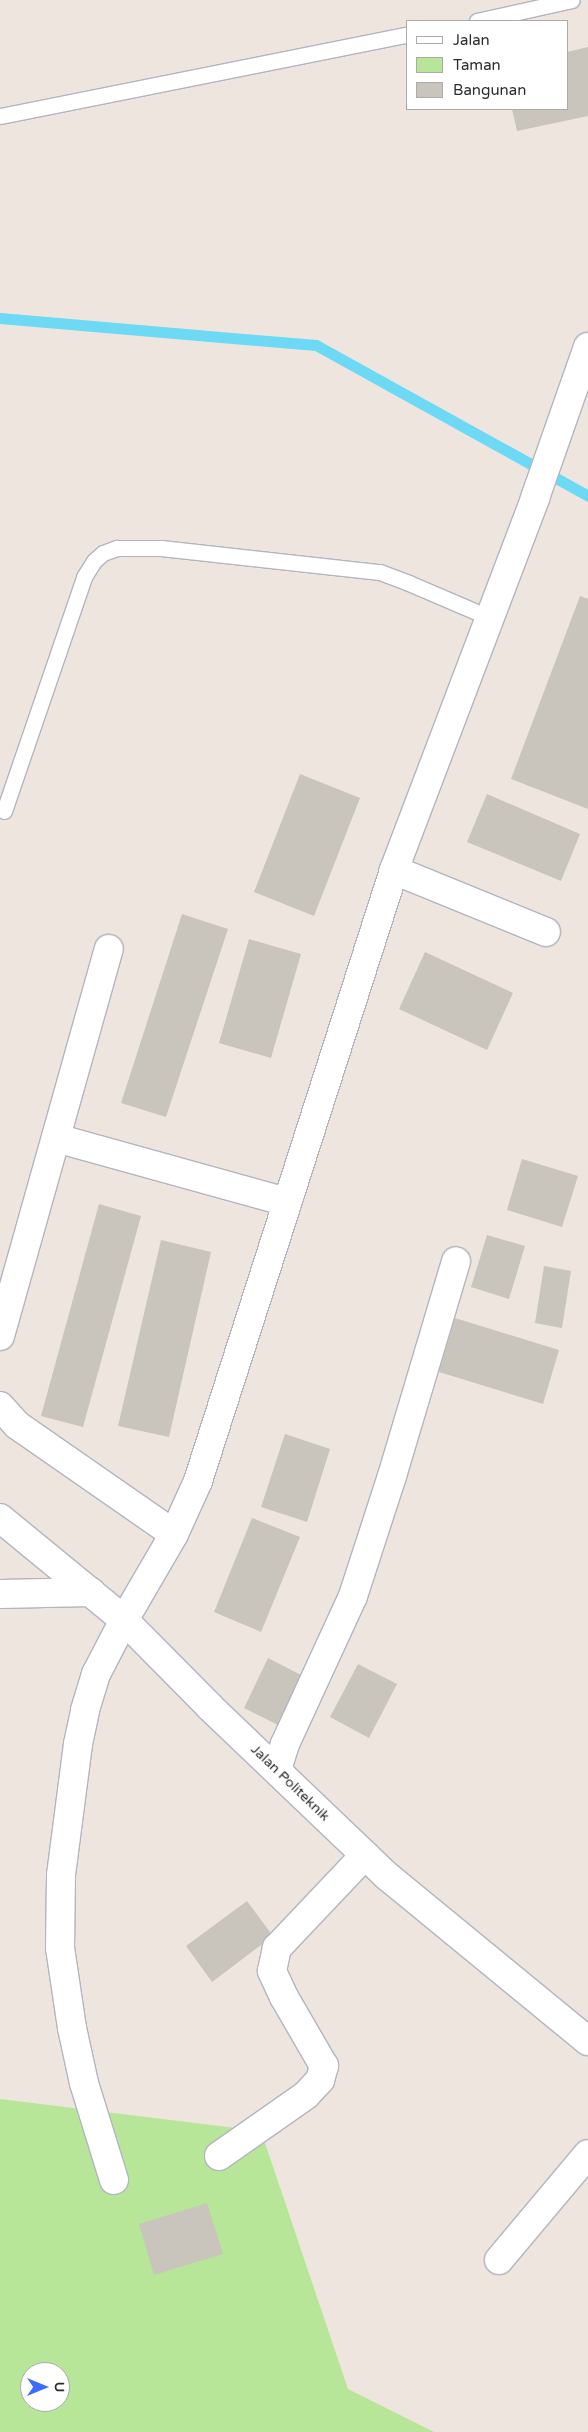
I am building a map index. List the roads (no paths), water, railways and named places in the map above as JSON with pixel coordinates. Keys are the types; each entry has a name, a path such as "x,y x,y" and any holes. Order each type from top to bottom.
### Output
{"street":[{"path":"114,2180 84,2084 72,2028 60,1948 61,1875 78,1744 85,1710 96,1674 124,1620 174,1534 198,1481 394,870 555,441 581,390 588,347"},
{"path":"394,870 546,932"},
{"path":"0,1336 110,949"},
{"path":"56,1138 287,1202"},
{"path":"277,1770 285,1744 353,1596 392,1476 456,1261"},
{"path":"0,1406 17,1425 174,1534"},
{"name":"Jalan Politeknik","path":"0,1518 124,1620 365,1855 470,1945 588,2041"},
{"path":"0,1594 91,1592"},
{"path":"219,2156 306,2095 320,2080 324,2066 284,1997 272,1971 277,1948 365,1855"},
{"path":"499,2260 588,2154"}],"lane":[{"path":"482,20 572,0"},
{"path":"0,116 406,35"},
{"path":"4,810 84,577 94,561 103,553 116,548 161,548 380,572 410,582 488,617"}],"waterway":[{"path":"0,318 316,345 588,496"}]}
